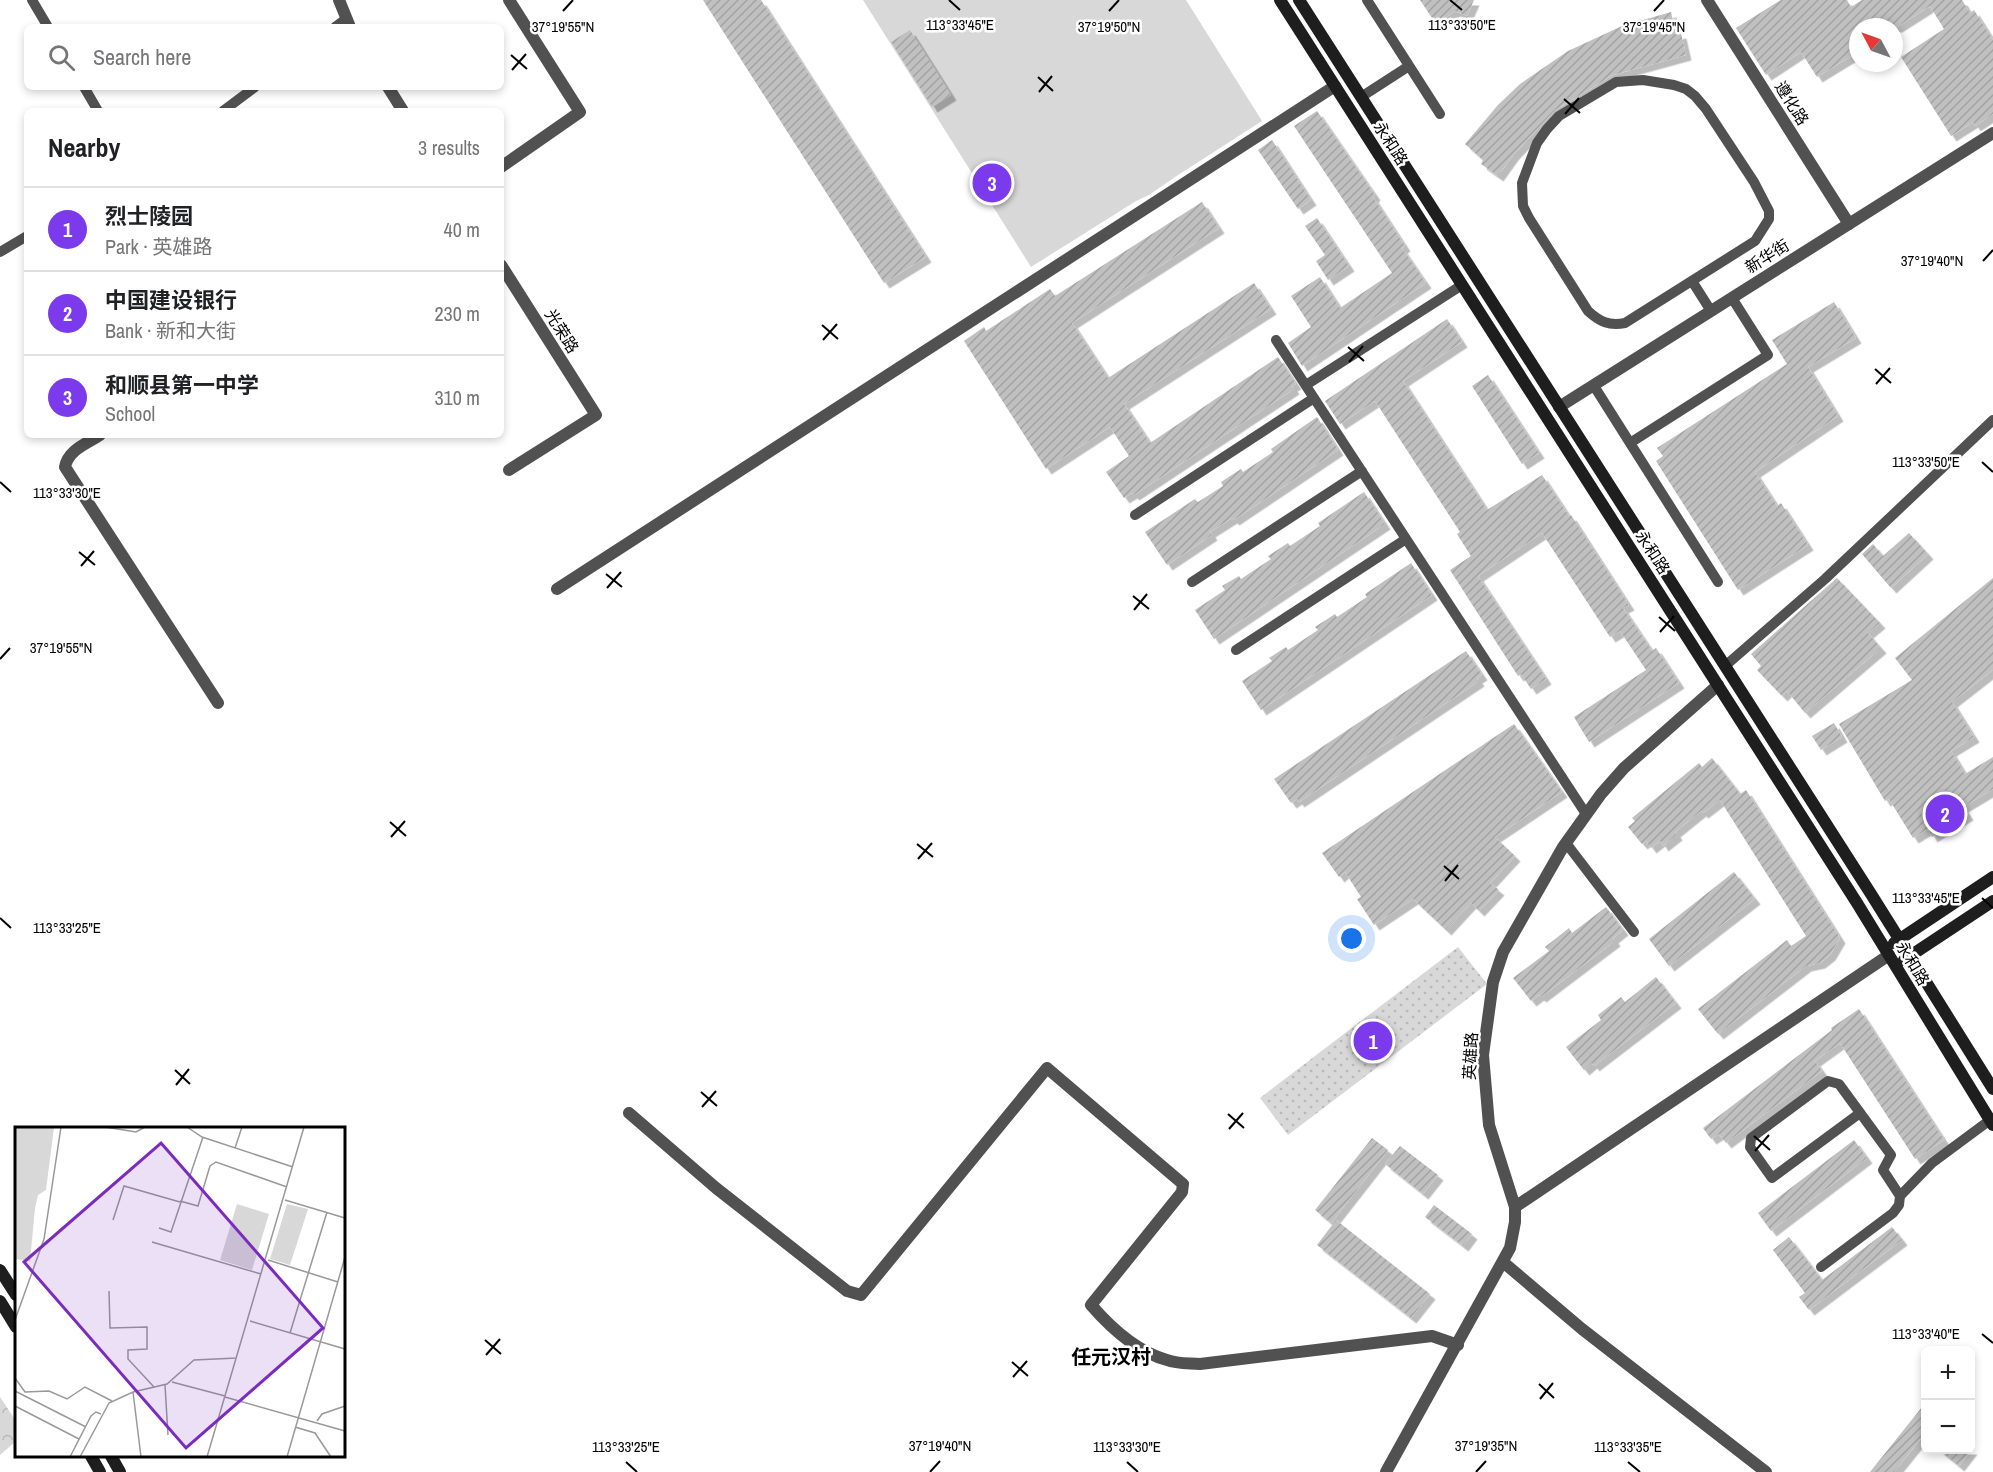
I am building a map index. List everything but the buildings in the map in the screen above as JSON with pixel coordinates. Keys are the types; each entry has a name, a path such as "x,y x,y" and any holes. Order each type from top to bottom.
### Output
{"main road":[{"name":"永和路","path":"1280,0 1890,956 1991,1123"},
{"name":"永和路","path":"1299,0 1993,1089"},
{"path":"1993,877 1899,939 1890,956 1910,956 1993,901"},
{"path":"0,1270 15,1293"},
{"path":"0,1301 15,1326"},
{"path":"92,1457 100,1472"},
{"path":"112,1457 120,1472"}],"street":[{"path":"339,0 348,23"},
{"path":"504,165 580,112 509,0"},
{"name":"遵化路","path":"1707,0 1849,224"},
{"path":"557,589 1335,86"},
{"path":"390,90 401,108"},
{"name":"新华街","path":"1560,407 1993,133"},
{"name":"光荣路","path":"504,270 596,415 509,470"},
{"path":"95,438 71,453 65,467 218,704"},
{"name":"英雄路","path":"1386,1472 1510,1248 1515,1222 1515,1207 1489,1125 1484,1055 1493,982 1503,952 1566,843 1586,814 1624,768 1718,685"},
{"path":"1515,1207 1890,956"},
{"path":"629,1113 716,1188 847,1292 861,1295 1047,1068 1183,1184 1182,1192 1091,1305 1105,1321 1146,1352 1169,1361 1200,1364 1432,1336 1458,1345"},
{"path":"1503,1262 1582,1329 1766,1472"}],"lane":[{"path":"32,0 46,24"},
{"path":"1367,0 1440,114"},
{"path":"1361,97 1409,66"},
{"path":"1643,80 1674,85 1686,89 1695,96 1754,182 1769,211 1766,224 1755,241 1692,281 1624,323 1607,325 1588,311 1529,218 1524,206 1522,183 1537,143 1546,129 1559,116 1616,82 1643,80"},
{"path":"86,90 96,108"},
{"path":"227,108 251,90"},
{"path":"0,252 24,238"},
{"path":"1692,281 1711,311"},
{"path":"1306,385 1462,285"},
{"path":"1630,443 1768,355 1732,298"},
{"path":"1276,340 1586,814"},
{"path":"1594,386 1718,582"},
{"path":"1135,515 1314,398"},
{"path":"1725,666 1825,579 1993,420"},
{"path":"1192,582 1362,471"},
{"path":"1236,650 1406,539"},
{"path":"1566,843 1634,932"},
{"path":"1860,1113 1772,1178 1750,1147 1751,1138 1828,1082 1839,1084 1891,1155 1883,1170 1900,1196"},
{"path":"1821,1267 1893,1213 1899,1205 1900,1196 1932,1163 1991,1123"}],"green space":[{"path":"863,0 1186,0 1262,121 1149,195 1031,267"},
{"path":"1458,947 1487,984 1288,1135 1260,1098"},
{"path":"0,1397 15,1420 15,1442 0,1455"}],"place":[{"name":"和顺县第一中学","path":"992,183"},
{"name":"中国建设银行","path":"1945,814"},
{"name":"烈士陵园","path":"1373,1041"}],"district":[{"name":"任元汉村","path":"1111,1356"}]}
